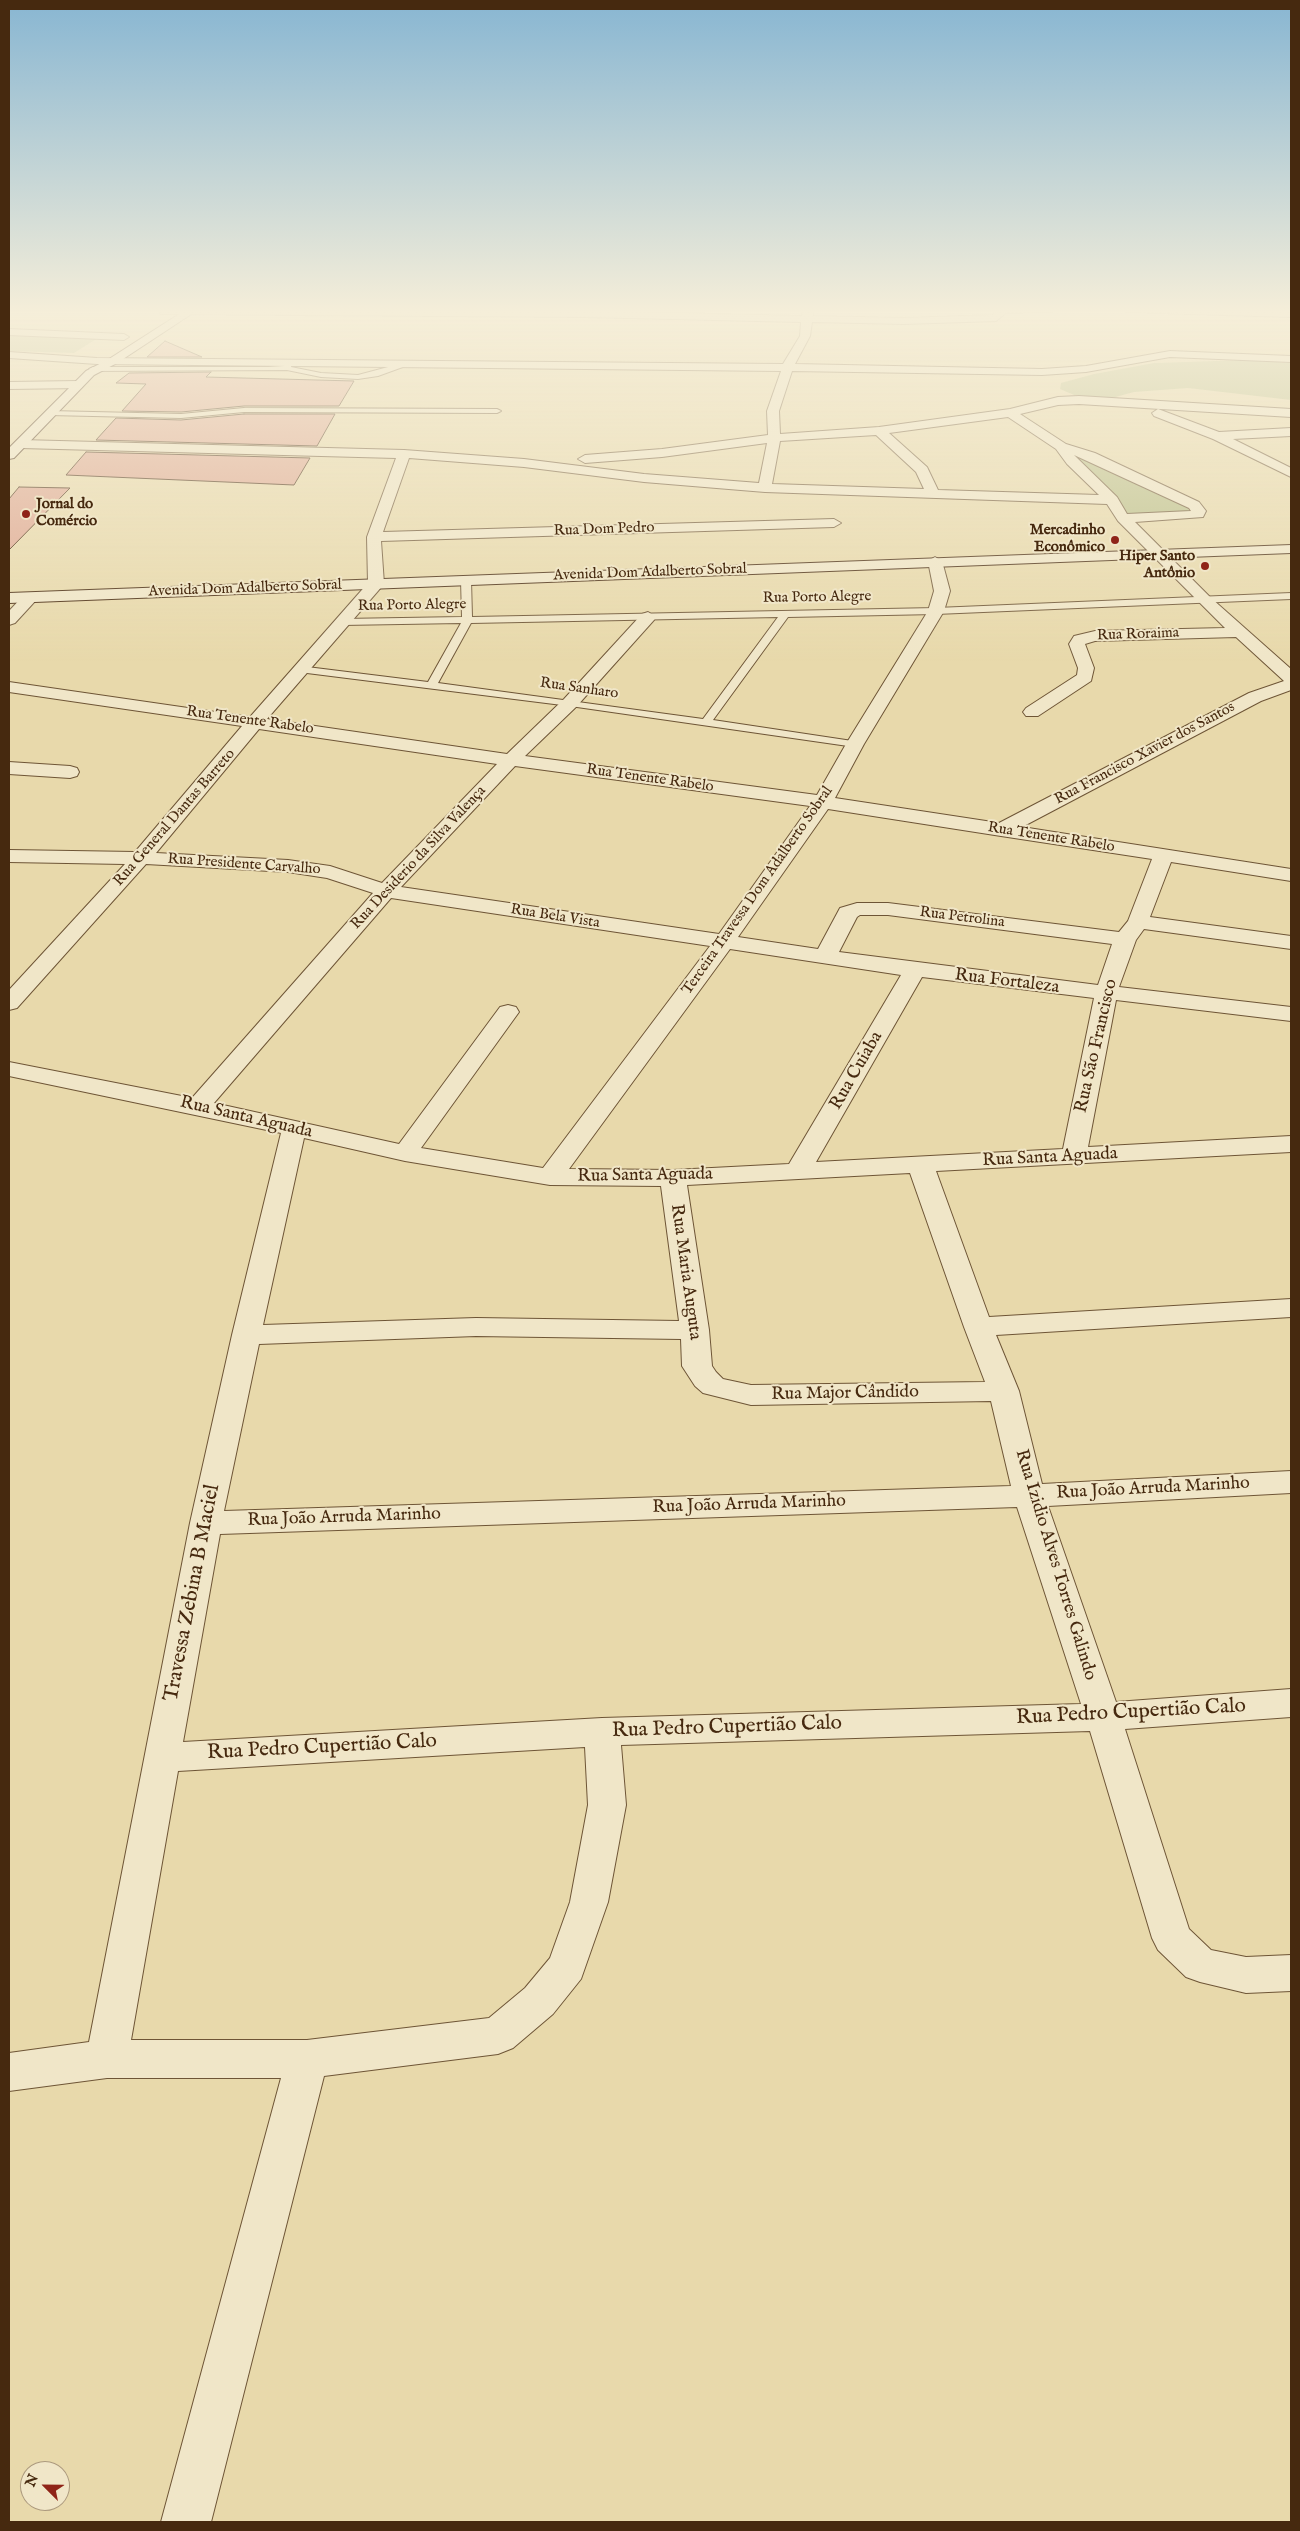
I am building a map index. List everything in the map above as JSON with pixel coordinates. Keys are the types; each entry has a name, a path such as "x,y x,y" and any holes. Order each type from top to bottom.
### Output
{"street":[{"path":"9,455 36,427"},
{"path":"765,488 774,438 774,427"},
{"path":"524,463 662,453 774,438 879,431 907,427"},
{"path":"1032,427 1061,446 1090,456 1185,501 1199,511 1198,514 1190,515 1123,518"},
{"path":"1194,427 1217,436 1291,473"},
{"path":"879,431 922,470 934,494"},
{"path":"1217,436 1291,432"},
{"path":"21,444 404,454 524,463 644,478 765,488 1112,500"},
{"path":"1061,446 1072,461 1112,500 1123,518 1205,601 1291,678"},
{"path":"376,584 374,537 404,454"},
{"name":"Rua Dom Pedro","path":"374,537 834,523"},
{"name":"Avenida Dom Adalberto Sobral","path":"9,598 936,561 1291,549"},
{"name":"Terceira Travessa Dom Adalberto Sobral","path":"550,1177 724,942 823,802 855,744 936,611 942,591 936,561"},
{"name":"Rua General Dantas Barreto","path":"9,1003 141,858 299,669 376,584"},
{"path":"9,620 30,598"},
{"name":"Rua Desiderio da Silva Valença","path":"198,1106 386,891 511,760 570,703 648,616"},
{"name":"Rua Roraima","path":"1032,712 1085,677 1086,668 1077,644 1080,639 1094,636 1240,632"},
{"name":"Rua Francisco Xavier dos Santos","path":"1001,830 1255,697 1291,684"},
{"name":"Rua Tenente Rabelo","path":"9,687 257,721 511,760 823,802 1291,876"},
{"path":"9,768 70,772"},
{"name":"Rua Presidente Carvalho","path":"9,856 141,858 288,866 330,872 386,891"},
{"name":"Rua São Francisco","path":"1074,1156 1106,994 1163,856"},
{"name":"Rua Bela Vista","path":"386,891 724,942"},
{"name":"Rua Petrolina","path":"825,957 848,913 856,909 888,909 1291,943"},
{"name":"Rua Fortaleza","path":"724,942 915,970 1106,994 1291,1014"},
{"name":"Rua Cuiaba","path":"798,1171 915,970"},
{"path":"405,1153 508,1012"},
{"name":"Rua Santa Aguada","path":"9,1070 198,1106 405,1153 550,1177 673,1178 921,1166 1291,1144"},
{"name":"Travessa Zebina B Maciel","path":"107,2059 206,1523 246,1335 294,1129"},
{"name":"Rua Izidio Alves Torres Galindo","path":"921,1166 978,1327 1004,1391 1029,1496 1103,1717 1172,1938 1200,1965 1246,1975 1291,1973"},
{"name":"Rua Maria Auguta","path":"673,1178 695,1330 697,1366"},
{"path":"978,1327 1291,1308"},
{"path":"246,1335 476,1326 695,1330"},
{"name":"Rua Major Cândido","path":"697,1366 704,1379 713,1386 751,1395 1004,1391"},
{"name":"Rua João Arruda Marinho","path":"206,1523 1029,1496 1291,1482"},
{"name":"Rua Pedro Cupertião Calo","path":"162,1758 602,1732 1103,1717 1291,1702"},
{"path":"9,2072 107,2059 307,2060 498,2034 540,2001 566,1967 588,1902 607,1805 602,1732"},
{"path":"186,2522 307,2060"}],"lane":[{"path":"432,685 467,621 466,580"},
{"name":"Rua Porto Alegre","path":"342,622 936,611 1291,596"},
{"path":"706,722 786,613"},
{"name":"Rua Sanharo","path":"299,669 570,703 855,744"}],"green space":[{"path":"1061,446 1199,511 1123,518"}],"building":[{"path":"108,427 328,427 317,446 96,440"},
{"path":"86,452 310,458 294,485 66,475"},
{"name":"Jornal do Comércio","path":"19,487 70,488 9,550 9,499"}],"place":[{"name":"Jornal do Comércio","path":"26,514"},
{"name":"Mercadinho Econômico","path":"1115,540"},
{"name":"Hiper Santo Antônio","path":"1205,566"}]}
